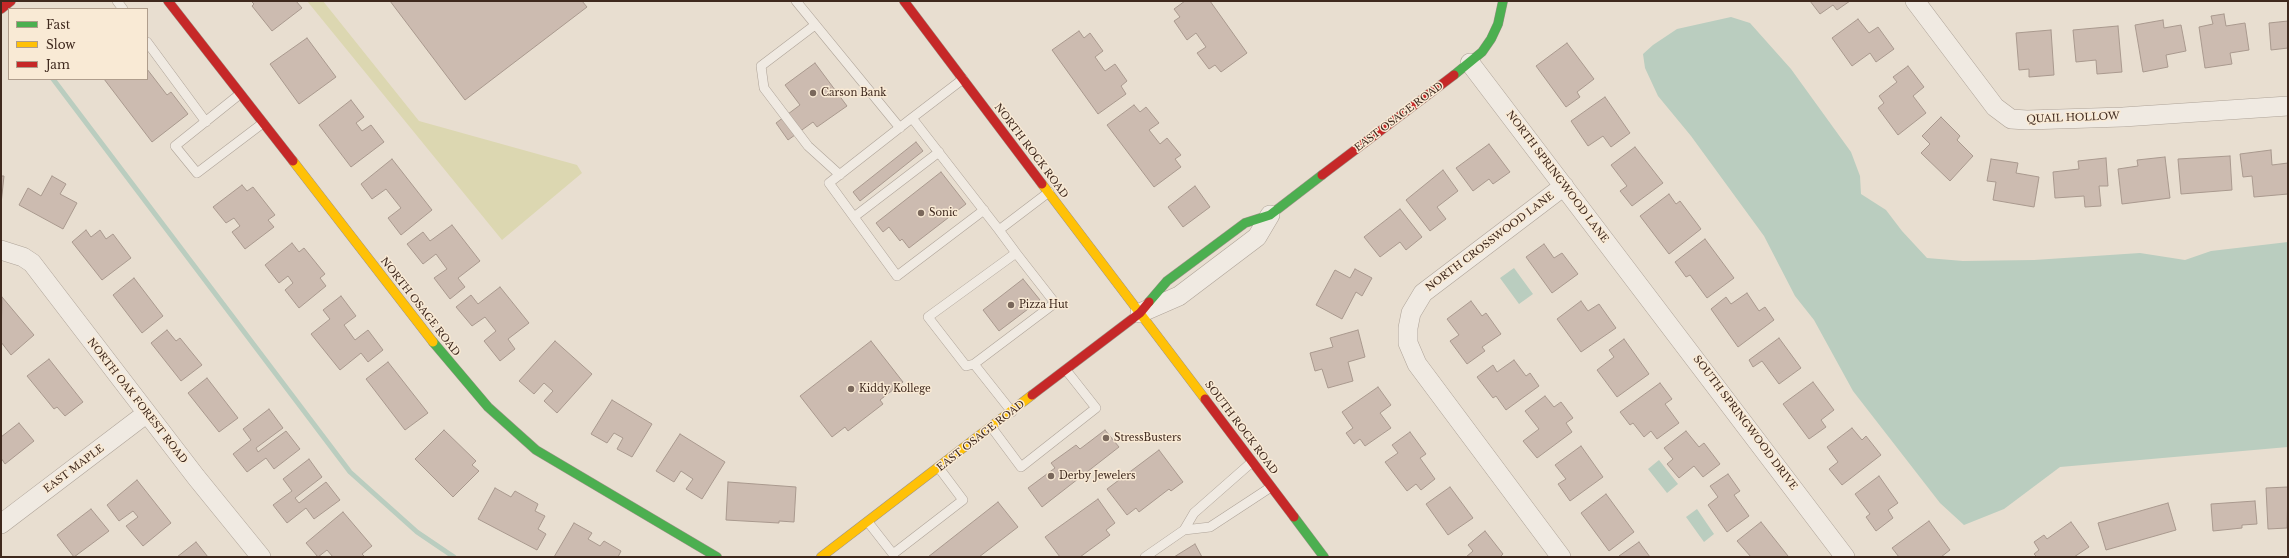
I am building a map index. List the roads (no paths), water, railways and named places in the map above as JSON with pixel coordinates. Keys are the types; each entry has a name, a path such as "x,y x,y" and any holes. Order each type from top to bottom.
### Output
{"street":[{"path":"1,9 11,1"},
{"name":"NORTH OSAGE ROAD","path":"168,1 451,365 493,411 536,450 717,557"},
{"name":"NORTH ROCK ROAD","path":"904,1 1140,313"},
{"name":"EAST OSAGE ROAD","path":"827,556 868,522 1140,313 1179,296 1257,236 1270,215 1470,63 1491,38 1498,24 1503,1"},
{"name":"QUAIL HOLLOW","path":"1915,1 1995,108 2011,119 2027,120 2112,117 2288,106"},
{"name":"NORTH SPRINGWOOD LANE","path":"1470,63 1644,290"},
{"name":"NORTH CROSSWOOD LANE","path":"1561,557 1416,364 1410,350 1408,328 1411,313 1423,293 1564,186"},
{"name":"NORTH OAK FOREST ROAD","path":"5,250 32,264 261,557"},
{"name":"SOUTH SPRINGWOOD DRIVE","path":"1644,290 1845,557"},
{"name":"SOUTH ROCK ROAD","path":"1140,313 1324,557"},
{"name":"EAST MAPLE","path":"1,524 147,413"}],"lane":[{"path":"796,1 900,128"},
{"path":"815,25 761,66 764,88 808,146 840,175"},
{"path":"148,43 206,122"},
{"path":"963,79 829,183 897,276 984,210"},
{"path":"240,94 175,146 197,173 263,124"},
{"path":"912,118 984,210 1055,303 974,364 966,366 928,317 1016,252"},
{"path":"854,217 939,152"},
{"path":"999,230 1049,192"},
{"path":"974,364 1012,412"},
{"path":"992,428 1021,467 1071,428 1096,408 1066,370"},
{"path":"1145,557 1184,530 1194,513 1252,462"},
{"path":"868,522 893,554 963,500 939,468"},
{"path":"1184,530 1210,527 1271,487"}],"waterway":[{"path":"54,80 350,472 417,532 454,557"}],"place":[{"name":"Carson Bank","path":"813,93"},
{"name":"Sonic","path":"921,213"},
{"name":"Pizza Hut","path":"1011,305"},
{"name":"Kiddy Kollege","path":"851,389"},
{"name":"StressBusters","path":"1106,438"},
{"name":"Derby Jewelers","path":"1051,476"}]}
